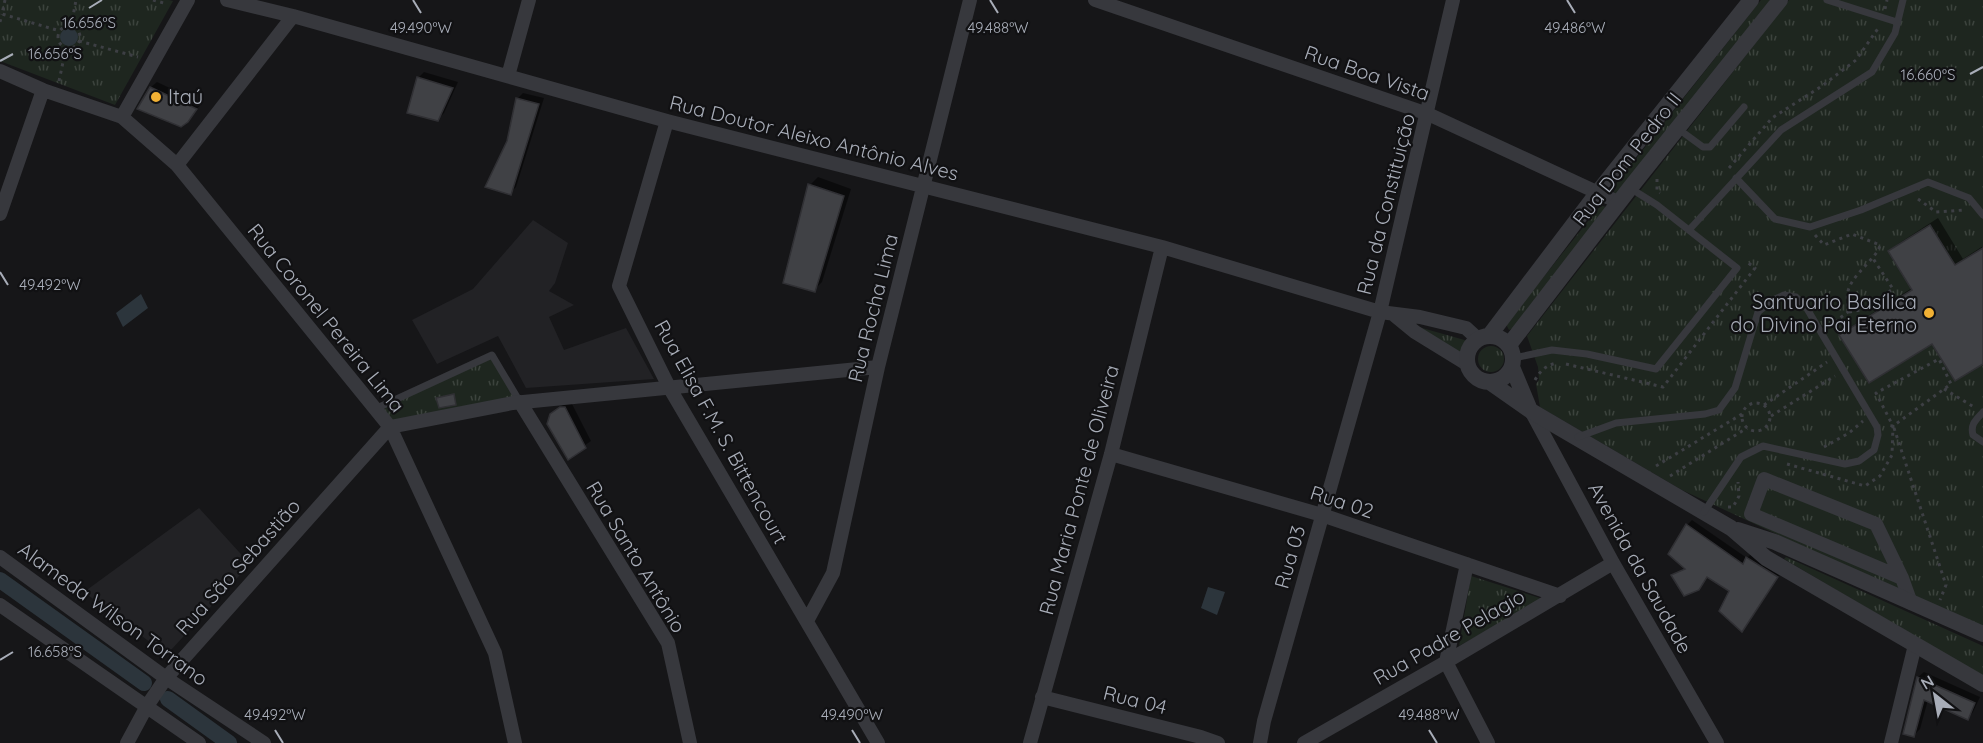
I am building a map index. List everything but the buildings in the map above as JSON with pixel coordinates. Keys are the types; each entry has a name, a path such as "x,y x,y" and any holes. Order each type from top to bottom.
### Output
{"street":[{"path":"0,71 42,90 122,117 188,0"},
{"name":"Rua Doutor Aleixo Antônio Alves","path":"227,0 293,16 667,121 1162,247 1386,312 1466,328 1484,338"},
{"path":"508,76 530,0"},
{"name":"Rua Rocha Lima","path":"807,621 833,573 878,367 970,0"},
{"name":"Rua Boa Vista","path":"1095,0 1428,114 1618,202"},
{"name":"Rua da Constituição","path":"1386,312 1453,0"},
{"name":"Rua Dom Pedro II","path":"1484,338 1751,0"},
{"name":"Rua Dom Pedro II","path":"1512,357 1618,202 1780,0"},
{"path":"177,165 293,16"},
{"path":"0,214 42,90"},
{"name":"Rua Coronel Pereira Lima","path":"122,117 177,165 390,427 495,653 511,726 507,743"},
{"name":"Rua Elisa F.M. S. Bittencourt","path":"667,121 619,286 669,387 878,743"},
{"name":"Rua Maria Ponte de Oliveira","path":"1030,743 1111,454 1162,247"},
{"name":"Rua Doutor Aleixo Antônio Alves","path":"1386,312 1467,364"},
{"name":"Rua 03","path":"1260,743 1264,721 1322,515 1386,312"},
{"path":"1531,411 1512,357 1503,340 1484,338 1470,347 1467,364 1473,376 1491,383 1531,411 1731,528 1766,558 1983,684"},
{"path":"1491,383 1504,378 1512,357"},
{"path":"390,427 520,402 878,367"},
{"name":"Rua Santo Antônio","path":"520,402 668,643 690,743"},
{"name":"Avenida da Saudade","path":"1531,411 1613,563 1717,743"},
{"name":"Rua São Sebastião","path":"127,743 147,706 166,678 390,427"},
{"name":"Rua 02","path":"1111,454 1322,515 1560,596"},
{"path":"1902,578 1751,514 1764,479 1876,524 1902,578 1911,603"},
{"path":"1731,528 1776,542 1983,634"},
{"name":"Alameda Wilson Torrano","path":"0,557 166,678 264,743"},
{"name":"Rua Padre Pelagio","path":"1304,743 1560,596 1613,563"},
{"path":"1467,564 1446,662 1488,743"},
{"path":"0,605 199,743"},
{"path":"1891,743 1915,645"},
{"name":"Rua 04","path":"1042,697 1218,743"},
{"path":"511,726 515,743"}],"lane":[{"path":"1827,0 1898,22"},
{"path":"1689,230 1781,130 1872,72 1895,33 1903,0"},
{"path":"1677,128 1703,147 1710,147 1744,107"},
{"path":"1736,178 1774,219 1810,227 1861,210 1928,182 1969,198 1983,215"},
{"path":"1512,357 1552,350 1587,354 1656,369 1737,268 1657,205 1630,188"},
{"path":"1578,437 1616,423 1705,414 1719,410 1735,388 1758,312 1773,300 1784,295 1796,297 1806,307 1877,427 1878,435 1874,450 1859,461 1845,464 1763,446 1752,449 1741,457 1704,512"},
{"path":"375,409 492,355 520,402"},
{"path":"1983,412 1973,423 1971,429 1973,435 1983,442"}],"path":[{"path":"0,22 5,0"},
{"path":"71,27 76,0"},
{"path":"153,0 168,3 163,12"},
{"path":"2,14 60,31"},
{"path":"64,27 71,27 79,34 78,41 74,46 66,48 59,42 58,36 64,27"},
{"path":"78,41 138,57 133,66"},
{"path":"59,81 66,48"},
{"path":"1917,198 1936,212 1978,208"},
{"path":"1807,236 1814,234 1824,245 1852,234 1880,245 1879,251 1860,268 1848,289 1848,312"},
{"path":"1831,325 1848,312 1861,310 1893,289 1872,257"},
{"path":"1536,389 1534,381 1540,372 1549,364 1558,362 1663,387 1755,268 1746,261"},
{"path":"1764,405 1836,356"},
{"path":"1908,376 1939,359 1951,384 1893,426 1946,585 1939,602"},
{"path":"1742,414 1742,420 1747,428 1756,431 1765,429 1771,416 1844,370"},
{"path":"1944,389 1983,412"},
{"path":"1652,468 1742,414 1751,404 1764,405 1771,416"},
{"path":"1817,450 1849,433 1866,418"},
{"path":"1662,487 1667,477 1747,428"},
{"path":"1787,464 1797,459"}],"shaded area":[{"path":"69,28 75,31 78,37 75,43 69,46 63,43 60,37 63,31"},
{"path":"533,220 568,243 555,283 549,291 574,305 549,317 564,350 626,328 654,379 526,388 498,336 437,364 412,320 473,289"},
{"path":"141,294 148,308 123,327 116,313"},
{"path":"199,508 250,564 171,650 159,649 84,592"},
{"path":"1208,587 1225,592 1217,615 1201,608"}],"green space":[{"path":"0,0 173,1 115,105 0,61"},
{"path":"1761,0 1770,2 1616,195 1612,189"},
{"path":"1789,0 1983,0 1983,627 1877,581 1682,490 1540,407 1536,384 1539,380 1538,367 1527,336"},
{"path":"1601,205 1608,208 1513,328 1509,330 1506,324"},
{"path":"1415,326 1468,341 1461,355"},
{"path":"1491,346 1500,350 1504,359 1500,368 1491,372 1482,368 1478,359 1482,350"},
{"path":"491,358 516,400 390,425 378,409"},
{"path":"1786,557 1983,646 1983,676 1784,559"},
{"path":"1471,576 1543,599 1459,646"}],"waterway":[{"path":"0,580 144,683"},
{"path":"168,699 229,743"}],"place":[{"name":"Itaú","path":"156,97"},
{"name":"Santuario Basílica do Divino Pai Eterno","path":"1929,313"}]}
